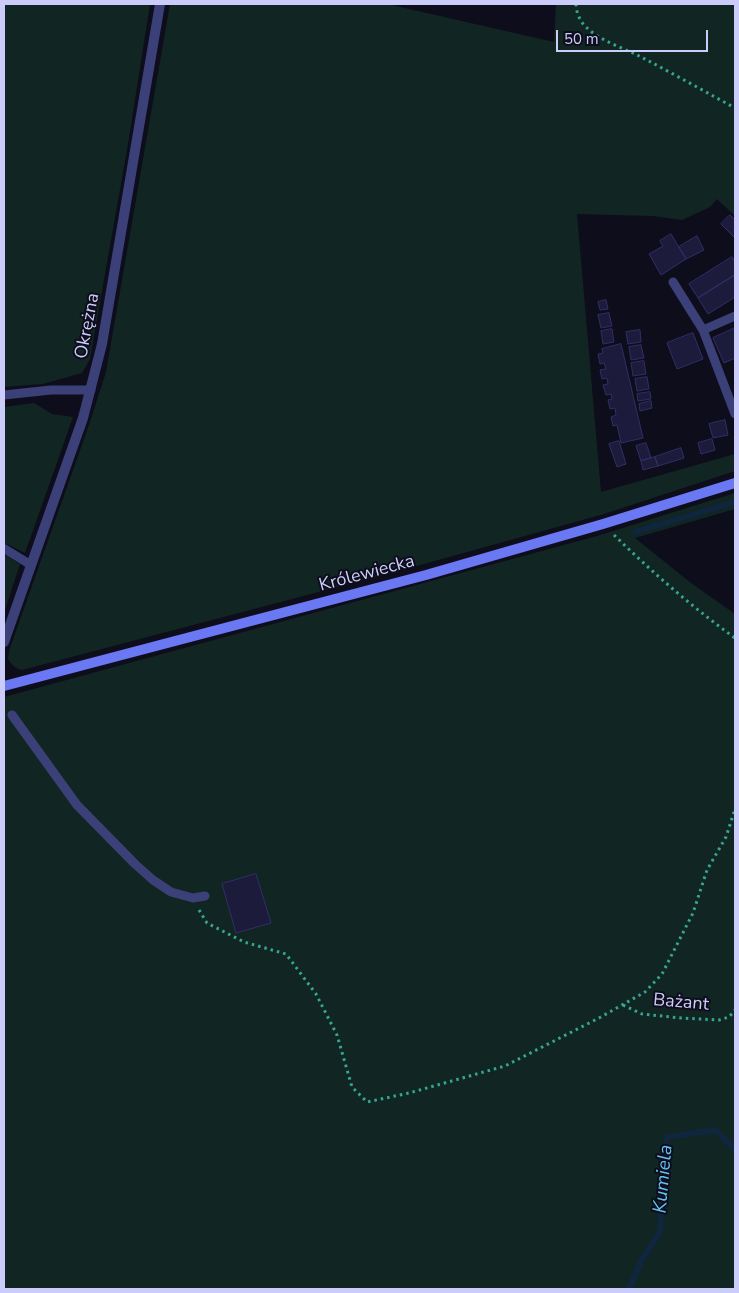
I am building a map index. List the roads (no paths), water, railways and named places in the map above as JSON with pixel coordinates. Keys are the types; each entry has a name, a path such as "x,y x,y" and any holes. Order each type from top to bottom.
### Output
{"main road":[{"name":"Królewiecka","path":"4,686 417,577 603,524 735,483"}],"street":[{"name":"Okrężna","path":"4,642 91,390 102,344 160,4"}],"lane":[{"path":"673,282 703,330 735,414"},
{"path":"703,330 735,316"},
{"path":"4,395 51,390 91,390"},
{"path":"5,549 31,565"},
{"path":"12,715 77,805 152,880 171,892 193,898 206,896"}],"waterway":[{"path":"635,532 735,502"},
{"name":"Kumiela","path":"629,1289 641,1261 660,1232 661,1170 667,1137 715,1130 735,1149"}]}
